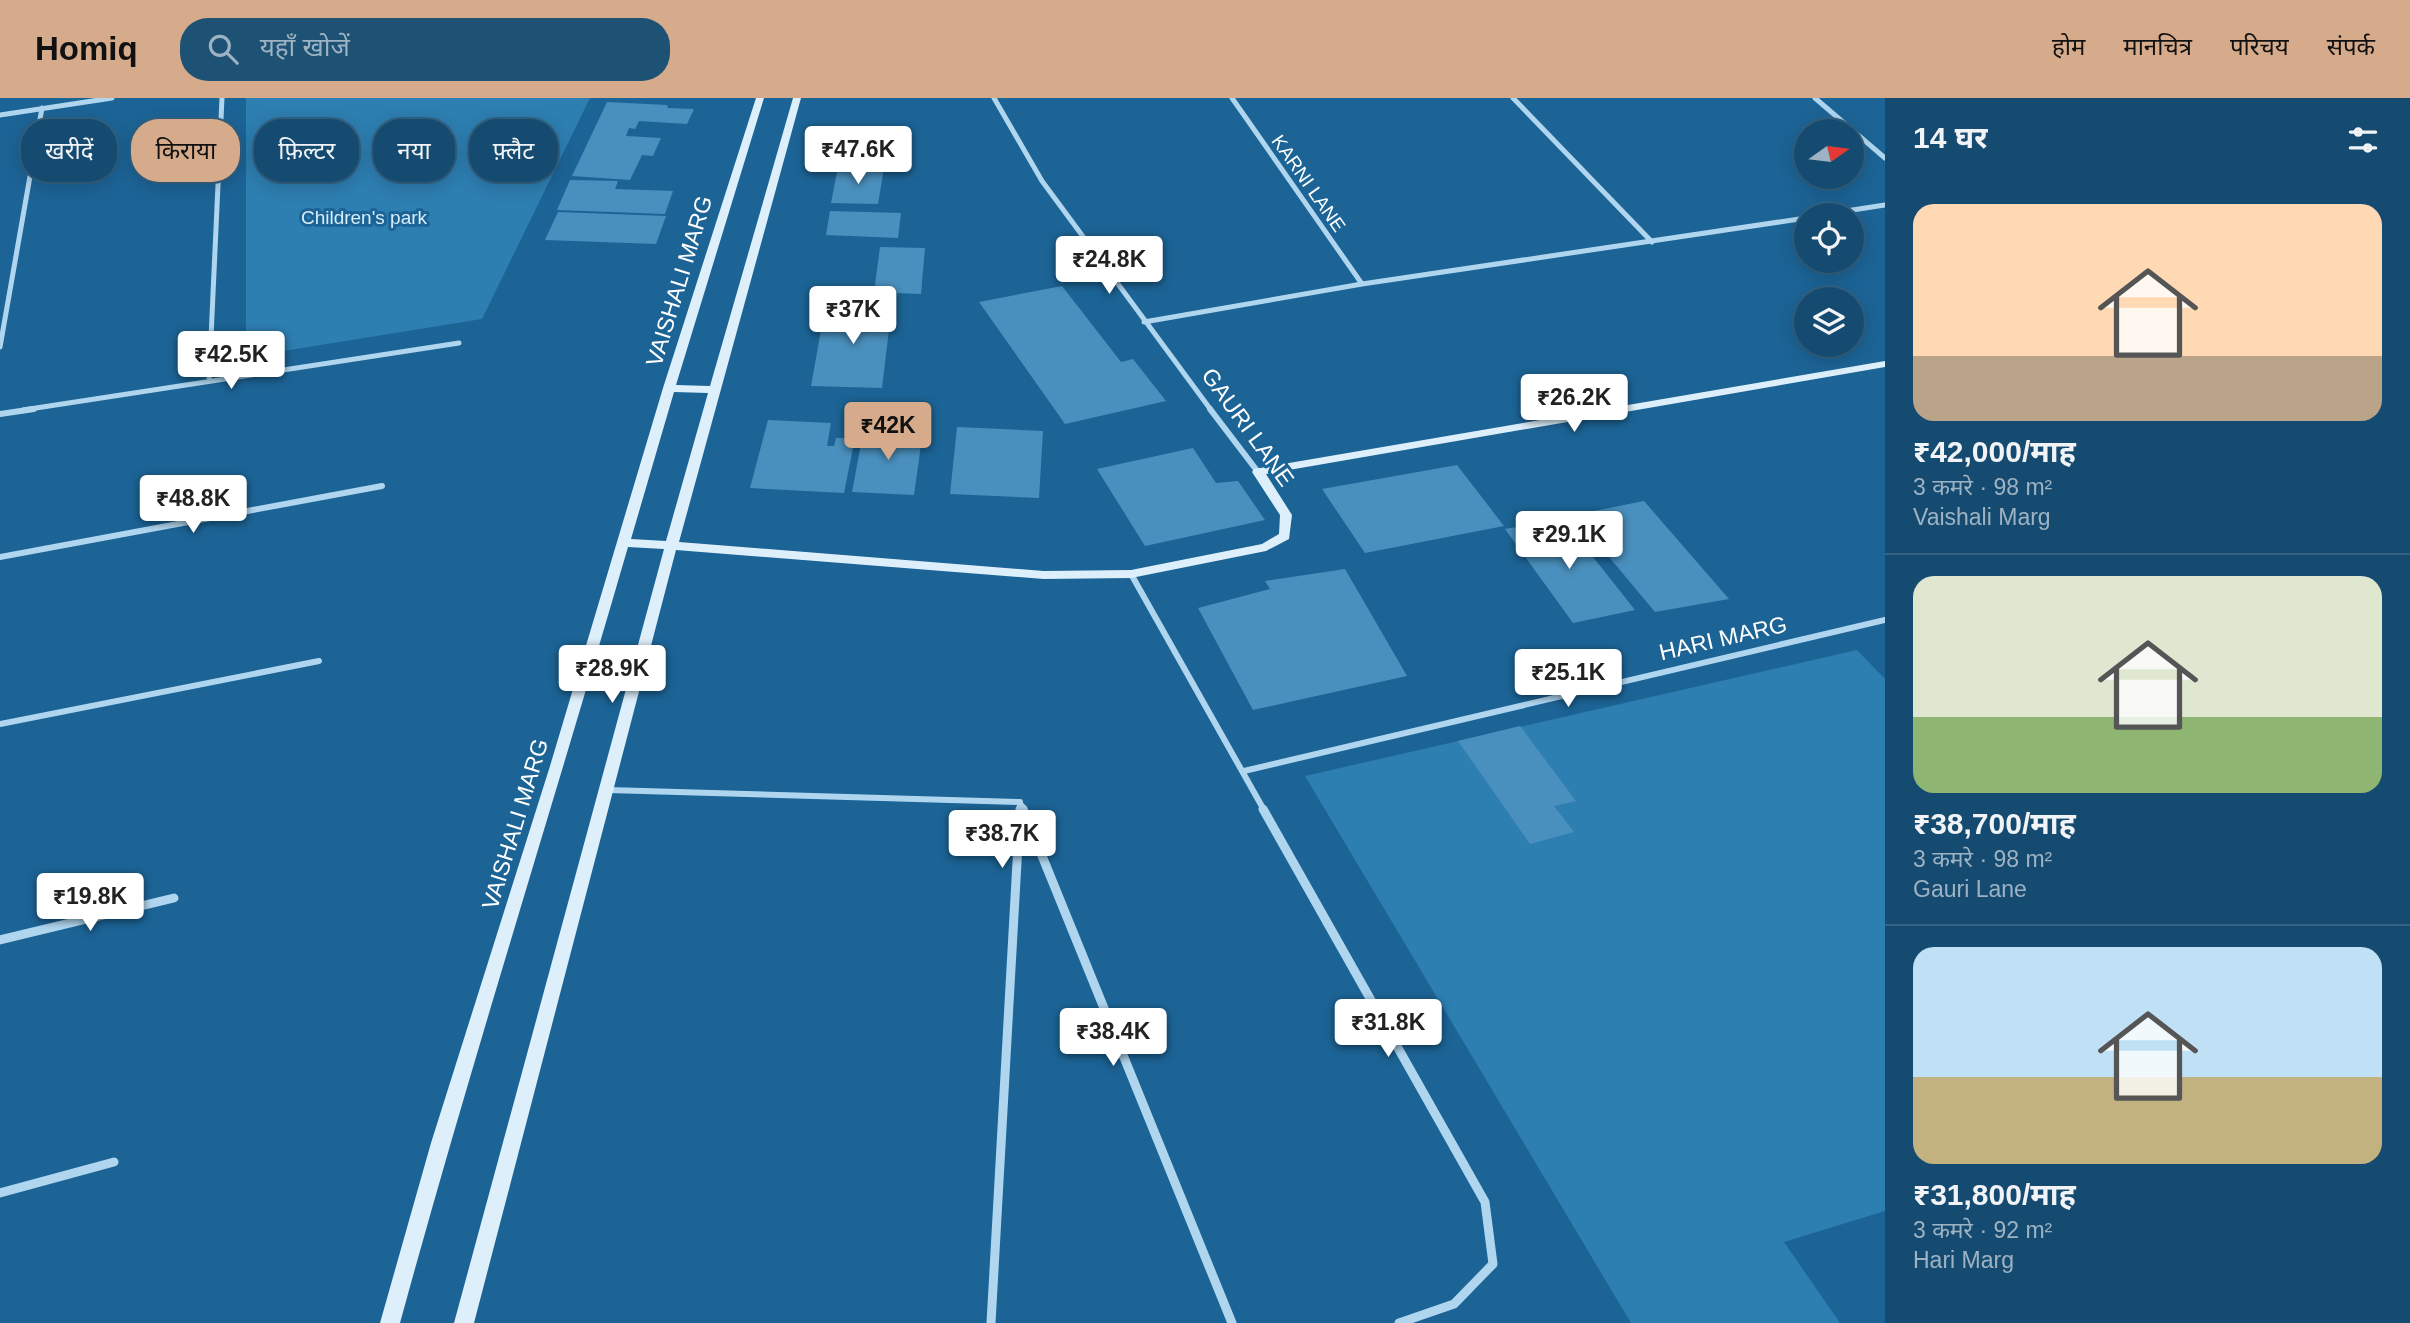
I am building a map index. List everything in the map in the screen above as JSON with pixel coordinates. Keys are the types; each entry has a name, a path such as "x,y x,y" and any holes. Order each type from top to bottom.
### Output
{"street":[{"path":"0,115 112,98"},
{"path":"209,381 222,98"},
{"name":"VAISHALI MARG","path":"390,1323 440,1143 558,766 669,388 760,98"},
{"path":"464,1323 671,547 797,98"},
{"name":"GAURI LANE","path":"993,98 1042,181 1144,322 1258,472 1286,515 1285,536 1266,547 1131,574"},
{"name":"KARNI LANE","path":"1233,98 1362,284"},
{"path":"1513,98 1652,242"},
{"path":"1815,98 1885,158"},
{"path":"0,347 42,108"},
{"path":"1864,208 1885,205"},
{"path":"1144,322 1362,284 1794,220"},
{"path":"0,414 458,343"},
{"path":"1258,472 1885,364"},
{"path":"669,388 715,390"},
{"path":"0,558 382,486"},
{"path":"623,542 1044,575 1131,574 1485,1202 1493,1264 1454,1304 1399,1323"},
{"name":"HARI MARG","path":"1244,771 1885,620"},
{"path":"0,723 319,661"},
{"path":"608,790 1020,802"},
{"path":"992,1323 1020,802"},
{"path":"1020,802 1233,1323"},
{"path":"0,940 174,898"},
{"path":"0,1193 114,1163"}],"green space":[{"name":"Children's park","path":"246,98 590,98 558,163 558,119 469,119 469,182 549,182 482,319 246,357"},
{"path":"1857,650 1885,679 1885,1211 1784,1242 1840,1323 1631,1323 1305,776"}],"building":[{"path":"607,102 694,109 687,124 639,121 635,129 629,128 626,136 661,138 653,156 642,155 630,180 572,176"},
{"path":"838,167 884,168 878,204 831,203"},
{"path":"570,180 618,181 615,189 673,191 665,214 557,210"},
{"path":"830,211 901,213 898,238 826,235"},
{"path":"558,212 666,216 656,244 545,240"},
{"path":"880,247 925,248 921,294 874,292"},
{"path":"1062,286 1121,362 1133,359 1166,401 1065,424 979,302"},
{"path":"826,302 892,304 882,388 811,386"},
{"path":"768,420 831,423 827,446 834,446 836,438 855,438 844,493 750,488"},
{"path":"957,427 1043,431 1039,498 950,494"},
{"path":"864,428 923,431 914,495 852,492"},
{"path":"1193,448 1216,483 1238,481 1265,520 1145,546 1097,469"},
{"path":"1457,465 1504,526 1365,553 1322,489"},
{"path":"1644,501 1729,599 1655,612 1574,515"},
{"path":"1563,519 1635,610 1573,623 1505,529"},
{"path":"1345,569 1407,676 1253,710 1198,608 1270,589 1265,581"},
{"path":"1520,726 1576,801 1554,806 1574,832 1530,844 1458,741"}]}
